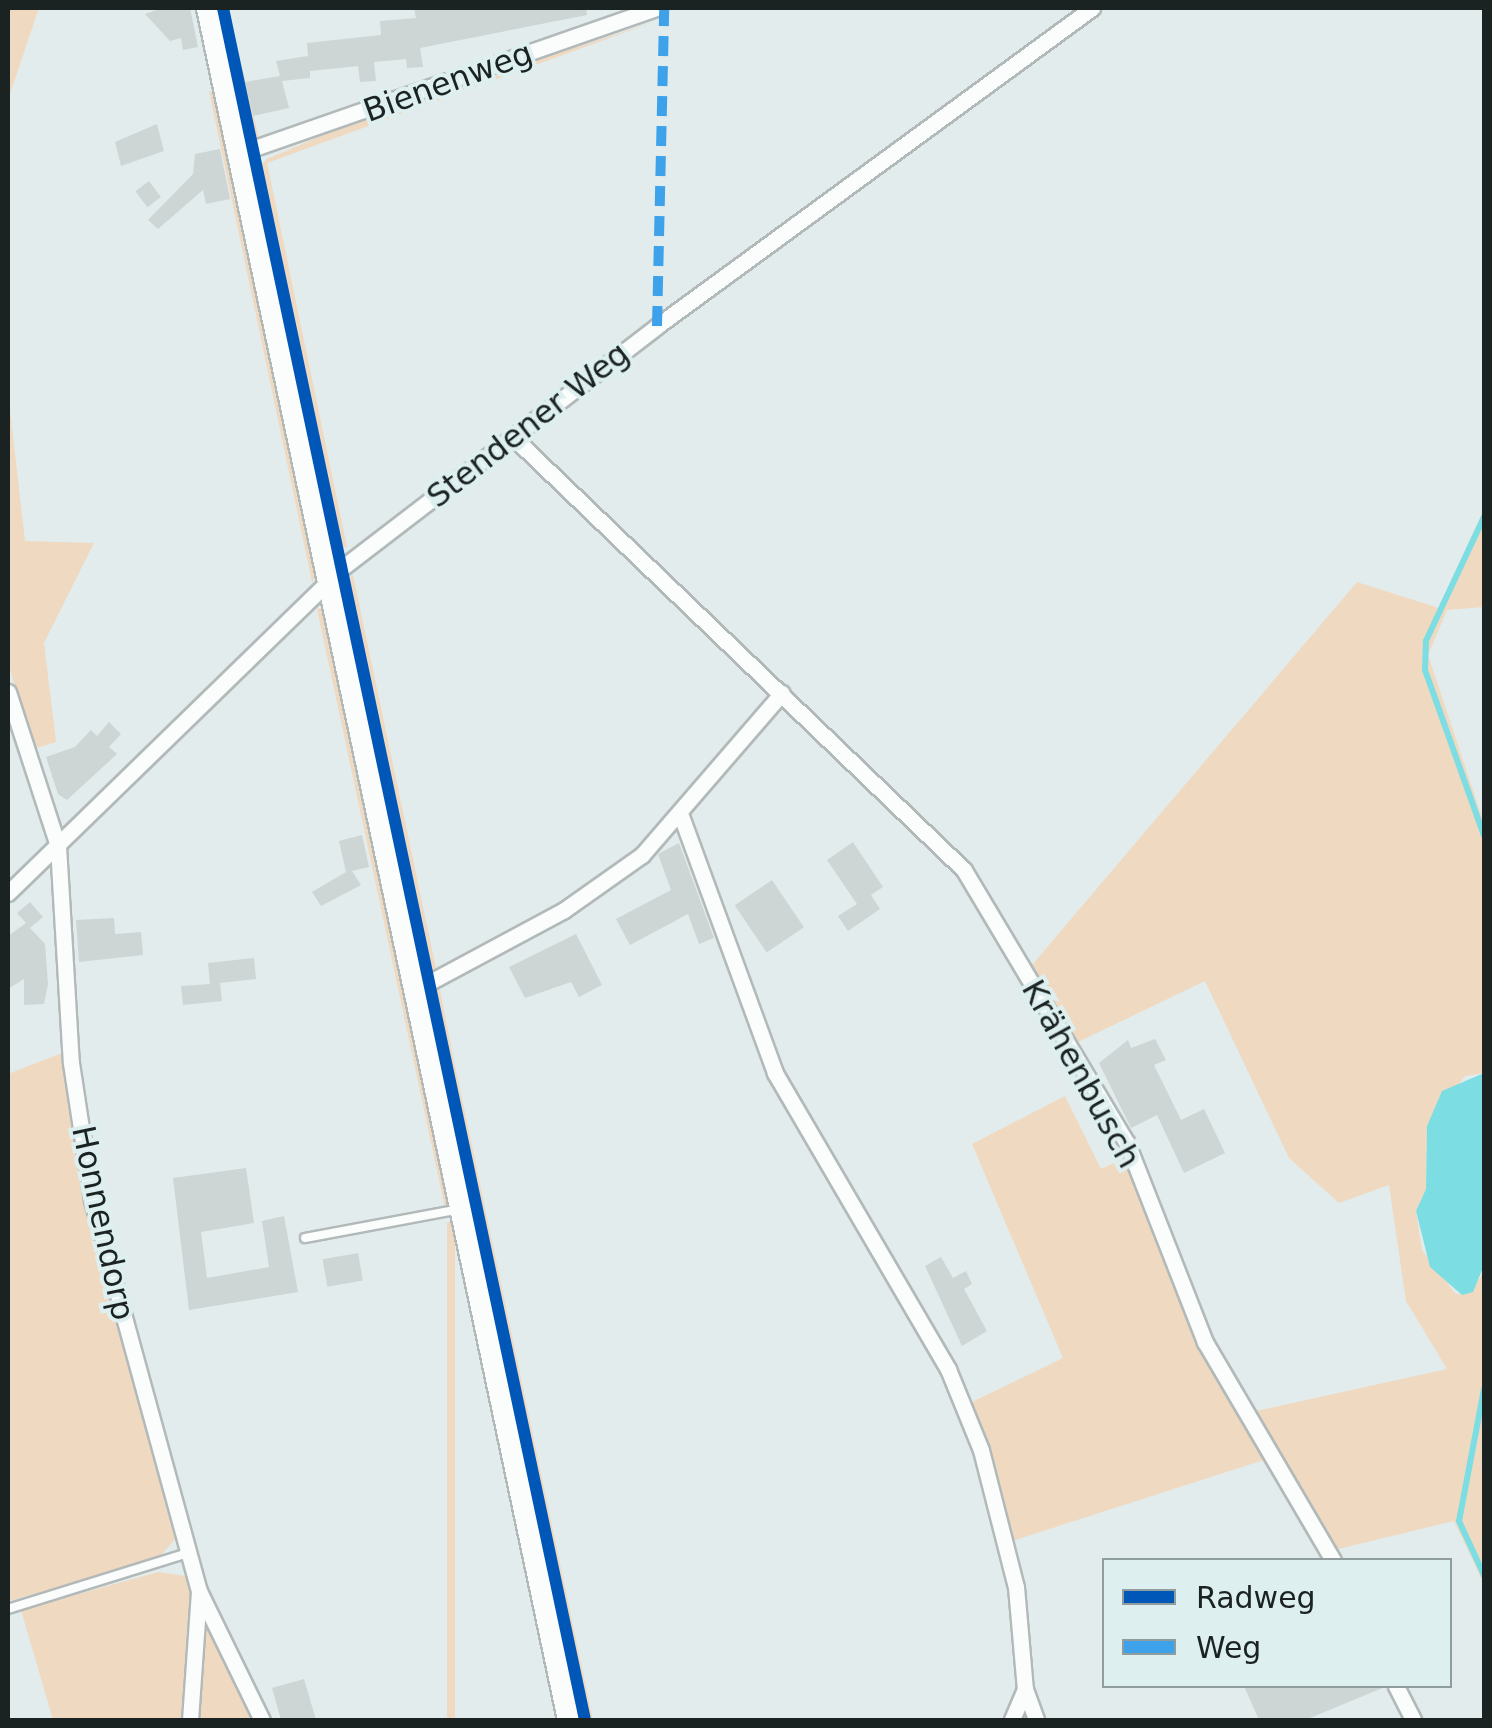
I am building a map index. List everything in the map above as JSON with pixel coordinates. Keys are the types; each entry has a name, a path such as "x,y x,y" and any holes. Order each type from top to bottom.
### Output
{"street":[{"path":"208,8 412,983 465,1208 569,1720"},
{"name":"Bienenweg","path":"240,152 656,8"},
{"name":"Stendener Weg","path":"8,893 327,580 513,437 1092,8"},
{"name":"Krähenbusch","path":"513,437 964,870 1127,1143 1204,1342 1332,1558"},
{"name":"Honnendorp","path":"8,692 58,846 71,1063 92,1200 199,1591 262,1720"},
{"path":"412,983 430,982 564,910 642,854 782,692"},
{"path":"680,813 775,1073 948,1369 981,1450 1016,1587 1025,1689 1036,1720"},
{"name":"Honnendorp","path":"190,1720 199,1591"},
{"path":"1397,1688 1414,1720"},
{"path":"1012,1720 1025,1689"}],"lane":[{"path":"305,1238 465,1208"},
{"path":"8,1609 188,1553"}],"shaded area":[{"path":"8,8 39,8 8,100"},
{"path":"215,8 228,8 260,143 242,138"},
{"path":"656,21 267,163 347,547 330,547 251,175 267,159 370,115"},
{"path":"209,91 216,93 319,574 312,582"},
{"path":"8,392 25,541 94,543 44,643 56,742 33,749 8,662"},
{"path":"1484,509 1484,607 1447,610 1428,655 1484,823 1484,1073 1465,1076 1427,1126 1426,1189 1416,1211 1422,1250 1455,1293 1462,1295 1481,1277 1484,1265 1484,1584 1454,1521 1334,1550 1256,1411 1447,1369 1406,1301 1389,1185 1339,1203 1289,1158 1205,981 1076,1043 1032,965 1357,582 1439,608"},
{"path":"353,575 437,973 420,970 342,602 343,584"},
{"path":"323,608 452,1204 445,1208 317,609"},
{"path":"439,985 593,1720 580,1720 425,994"},
{"path":"62,1053 85,1205 175,1539 162,1554 131,1568 8,1601 8,1074"},
{"path":"1065,1096 1101,1169 1127,1157 1199,1346 1270,1458 1012,1541 970,1403 1063,1358 972,1144"},
{"path":"447,1222 455,1222 455,1720 447,1720"},
{"path":"158,1572 185,1576 190,1593 184,1720 53,1720 21,1610"},
{"path":"201,1612 252,1720 197,1720"}],"water":[{"path":"1484,1073 1484,1265 1473,1292 1462,1295 1430,1267 1416,1211 1426,1189 1427,1126 1442,1091"}],"building":[{"path":"162,8 190,8 198,47 183,50 181,38 170,41 145,14"},
{"path":"414,8 586,8 587,15 420,48 423,67 407,68 406,59 374,62 376,81 360,82 358,66 310,71 310,78 282,81 289,108 253,116 245,82 280,76 276,61 308,56 307,43 381,35 380,21 416,18"},
{"path":"157,124 164,151 121,166 115,142"},
{"path":"220,149 230,199 206,204 203,190 158,229 148,220 193,174 195,154"},
{"path":"149,181 161,197 147,207 135,191"},
{"path":"109,722 121,734 109,747 117,754 67,800 58,794 46,757 75,747 91,730 97,736"},
{"path":"362,835 369,867 352,871 361,885 321,906 312,892 346,872 339,841"},
{"path":"853,842 883,887 871,895 880,909 848,931 838,916 857,904 827,860"},
{"path":"679,843 714,938 699,944 688,914 630,945 616,919 671,890 658,854"},
{"path":"772,880 804,927 767,952 735,905"},
{"path":"30,902 43,917 30,928 45,944 48,984 44,1004 24,1005 24,979 8,989 8,936 26,923 17,913"},
{"path":"114,918 115,934 141,932 143,955 79,962 76,920"},
{"path":"576,934 602,985 579,997 571,982 525,998 509,967"},
{"path":"254,958 256,979 220,983 222,1001 183,1005 181,986 210,984 208,963"},
{"path":"1155,1039 1166,1060 1154,1065 1181,1120 1204,1109 1225,1153 1184,1173 1157,1115 1131,1128 1099,1063 1128,1040 1131,1048"},
{"path":"246,1168 254,1223 201,1232 207,1278 269,1267 262,1221 284,1216 298,1292 189,1310 173,1178"},
{"path":"358,1253 363,1281 327,1287 323,1259"},
{"path":"941,1257 953,1278 966,1271 972,1284 964,1289 987,1331 962,1346 925,1266"},
{"path":"304,1679 316,1720 281,1720 272,1688"},
{"path":"1245,1688 1383,1688 1305,1720 1259,1720"}],"waterway":[{"path":"1484,517 1426,641 1425,670 1484,836"},
{"path":"1484,1389 1459,1521 1484,1575"}],"marked path":[{"path":"657,326 664,8"}],"cycle path":[{"path":"223,8 585,1720"}]}
